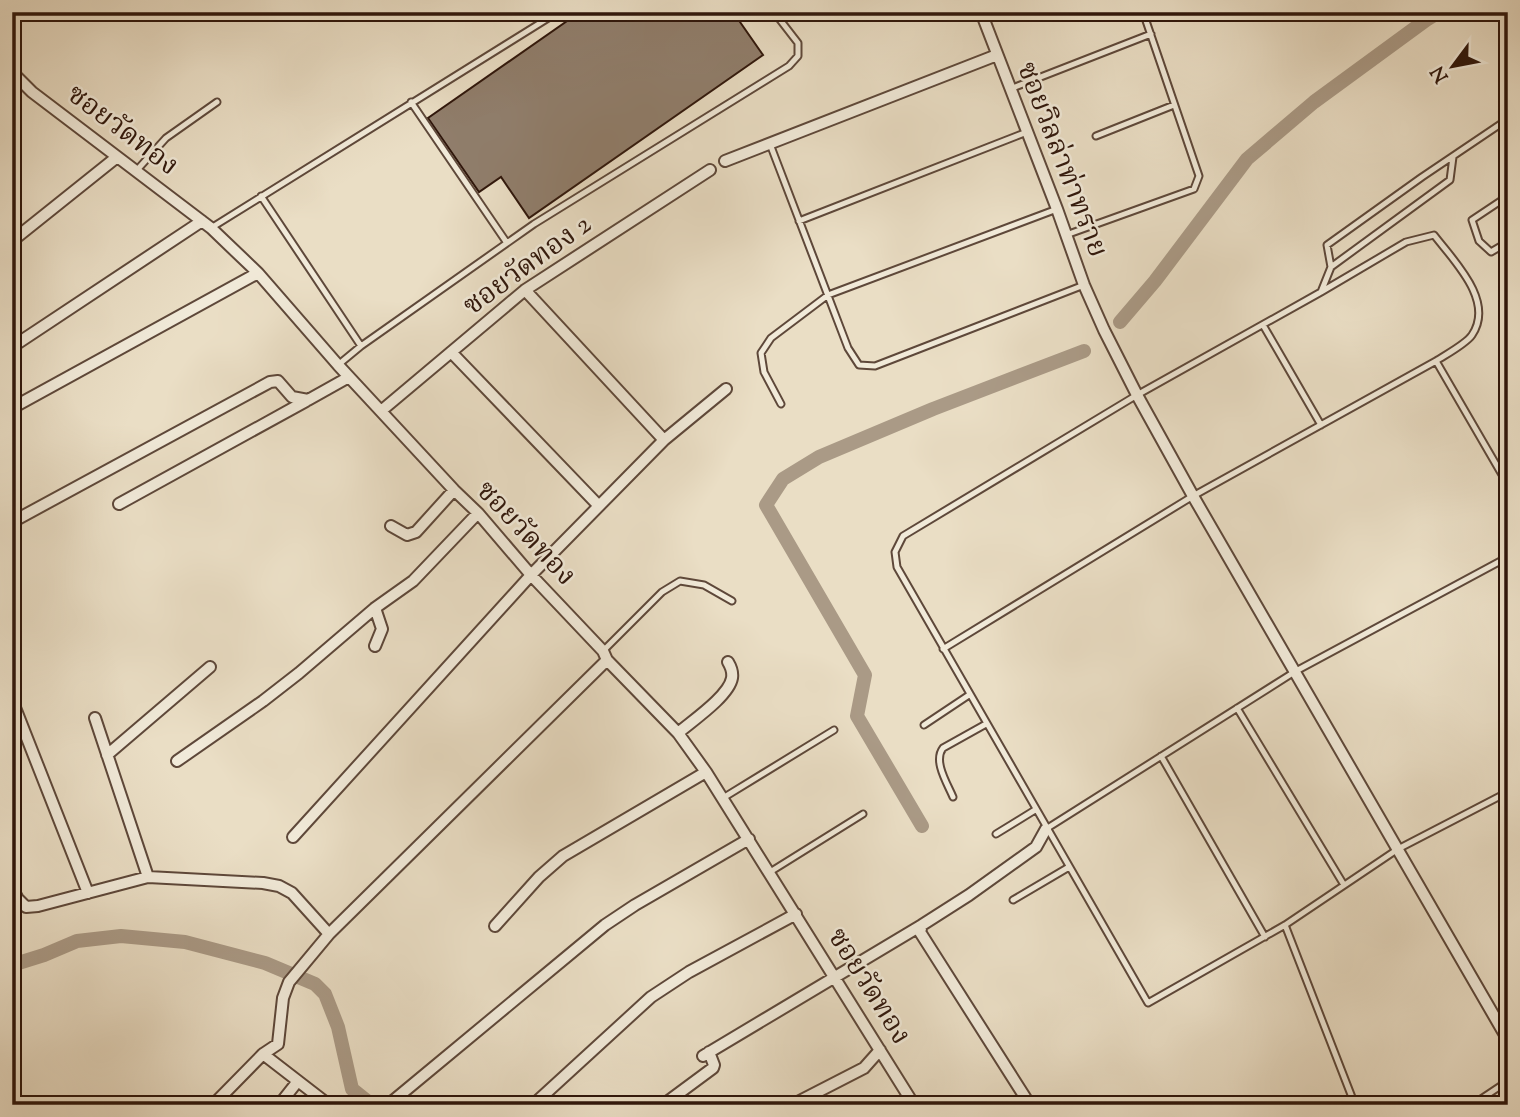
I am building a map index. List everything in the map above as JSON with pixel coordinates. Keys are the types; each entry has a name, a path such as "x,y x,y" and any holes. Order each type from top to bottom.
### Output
{"street":[{"name":"ซอยวิลล่าท่าทราย","path":"982,13 1084,285 1137,395 1506,1033"},
{"path":"725,161 997,55"},
{"name":"ซอยวัดทอง","path":"12,72 32,92 207,224 258,273 338,365 478,513 531,575 678,733 723,798 914,1105"},
{"path":"12,242 117,157"},
{"name":"ซอยวัดทอง 2","path":"381,411 525,290 710,170"},
{"path":"12,347 207,224"},
{"path":"12,408 258,273"},
{"path":"525,290 664,440"},
{"path":"452,352 599,506"},
{"path":"119,504 349,377"},
{"path":"12,522 270,382 278,381 292,397 308,400"},
{"path":"293,837 531,575 664,440 726,389"},
{"path":"391,526 407,535 416,532 454,490"},
{"path":"177,761 290,680 375,608 413,581 478,513"},
{"path":"375,608 383,629 375,646"},
{"path":"213,1105 263,1054 278,1044 283,998 289,982 329,934 605,656"},
{"path":"678,733 726,691 732,679 732,669 728,662"},
{"path":"107,755 209,667"},
{"path":"12,700 88,893"},
{"path":"95,718 148,877"},
{"path":"495,926 539,877 563,856 706,772"},
{"path":"663,1105 713,1068 714,1065 706,1054 969,895 1036,847 1046,829"},
{"path":"388,1105 605,925 749,839"},
{"path":"12,888 26,907 148,877 263,883 279,886 292,893 329,934"},
{"path":"533,1105 651,997 689,972 796,914"},
{"path":"922,925 920,932 1030,1105"},
{"path":"792,1105 864,1068 880,1050"},
{"path":"263,1054 329,1105"},
{"path":"279,1105 298,1081"}],"lane":[{"path":"207,224 261,197 558,12"},
{"path":"338,365 362,345 534,224 789,66 798,56 798,43 774,12"},
{"path":"1066,236 1194,189 1199,176 1143,12"},
{"path":"1010,89 1151,34"},
{"path":"137,170 166,138 217,102"},
{"path":"411,102 506,243"},
{"path":"1096,136 1174,105"},
{"path":"1331,267 1327,246 1422,177 1508,120"},
{"path":"799,220 1027,132"},
{"path":"770,144 848,348 859,365 875,366 1084,285"},
{"path":"1321,292 1331,267 1450,180 1453,157"},
{"path":"1508,196 1472,220 1479,241 1491,252 1508,242"},
{"path":"261,197 362,345"},
{"path":"781,404 764,372 761,353 771,338 828,295 1057,209"},
{"path":"943,649 1194,496 1436,361 1471,337 1480,315 1472,286 1434,235 1406,242 1137,395 903,536 895,552 897,567 943,649 1035,810 1148,1003 1285,925 1398,849 1508,792"},
{"path":"1263,325 1321,425"},
{"path":"1436,361 1508,485"},
{"path":"1046,829 1296,671 1508,557"},
{"path":"605,656 662,592 680,581 704,585 732,601"},
{"path":"924,724 970,695"},
{"path":"1237,708 1344,886"},
{"path":"953,797 938,754 943,748 986,724"},
{"path":"723,798 834,730"},
{"path":"1161,756 1265,937"},
{"path":"996,834 1035,810"},
{"path":"769,872 863,814"},
{"path":"1013,900 1069,867"},
{"path":"1285,925 1355,1105"},
{"path":"1472,1105 1508,1081"}],"building":[{"path":"580,12 733,12 763,55 529,218 501,177 479,192 428,118"}],"waterway":[{"path":"1120,322 1155,281 1247,159 1314,102 1439,12"},
{"path":"922,826 857,716 865,675 766,505 783,479 819,457 933,409 1084,351"},
{"path":"12,965 77,941 121,936 185,942 265,963 315,984 325,994 338,1027 352,1089 372,1105"}]}
